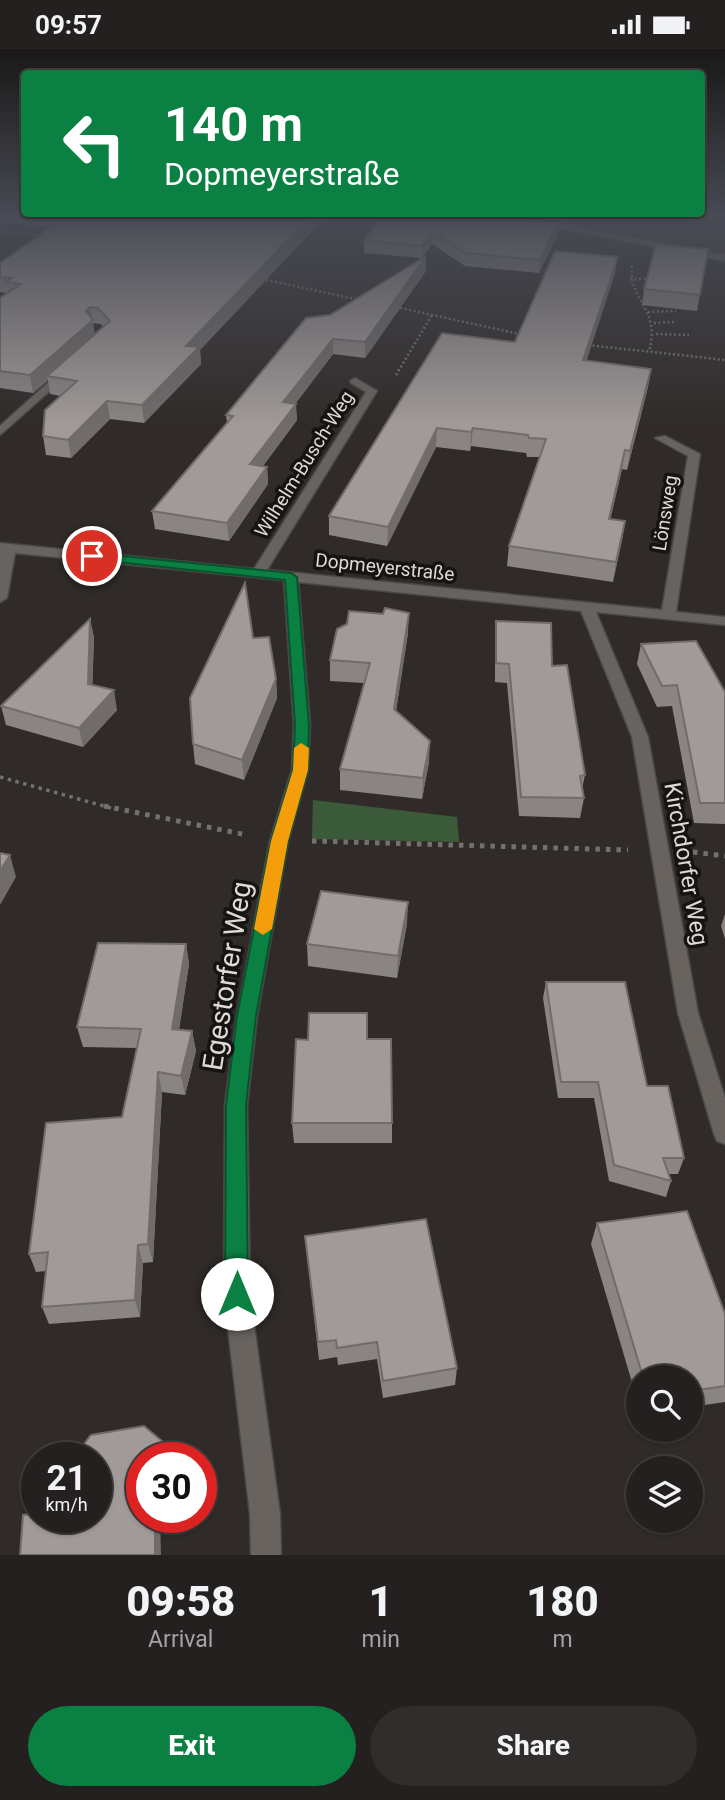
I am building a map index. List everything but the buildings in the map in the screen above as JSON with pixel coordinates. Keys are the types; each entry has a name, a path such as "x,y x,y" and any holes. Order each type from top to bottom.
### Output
{"street":[{"path":"0,432 76,363"},
{"name":"Wilhelm-Busch-Weg","path":"258,573 372,391 355,381"},
{"name":"Lönsweg","path":"661,438 694,454 668,615"},
{"path":"0,598 4,547"},
{"name":"Dopmeyerstraße","path":"4,547 725,621"},
{"name":"Egestorfer Weg","path":"266,1555 265,1514 237,1294 236,1105 247,1016 279,841 300,770 302,725 291,577"},
{"name":"Kirchdorfer Weg","path":"587,607 640,737 688,1013 725,1134"}],"path":[{"path":"295,286 370,302"},
{"path":"634,286 654,323 656,334 649,352"},
{"path":"636,289 646,289"},
{"path":"642,301 652,300"},
{"path":"395,307 529,335"},
{"path":"648,312 676,311"},
{"path":"396,375 432,315"},
{"path":"654,323 674,322"},
{"path":"656,334 689,335"},
{"path":"580,344 725,360"},
{"path":"0,777 63,798 127,813 279,841 658,850"}],"green space":[{"path":"313,800 457,817 459,842 312,839"}],"slow traffic":[{"path":"263,929 279,841 300,770 301,748"}],"route":[{"path":"92,556 291,577 302,725 300,770 279,841 247,1016 236,1105 237,1294"}]}
